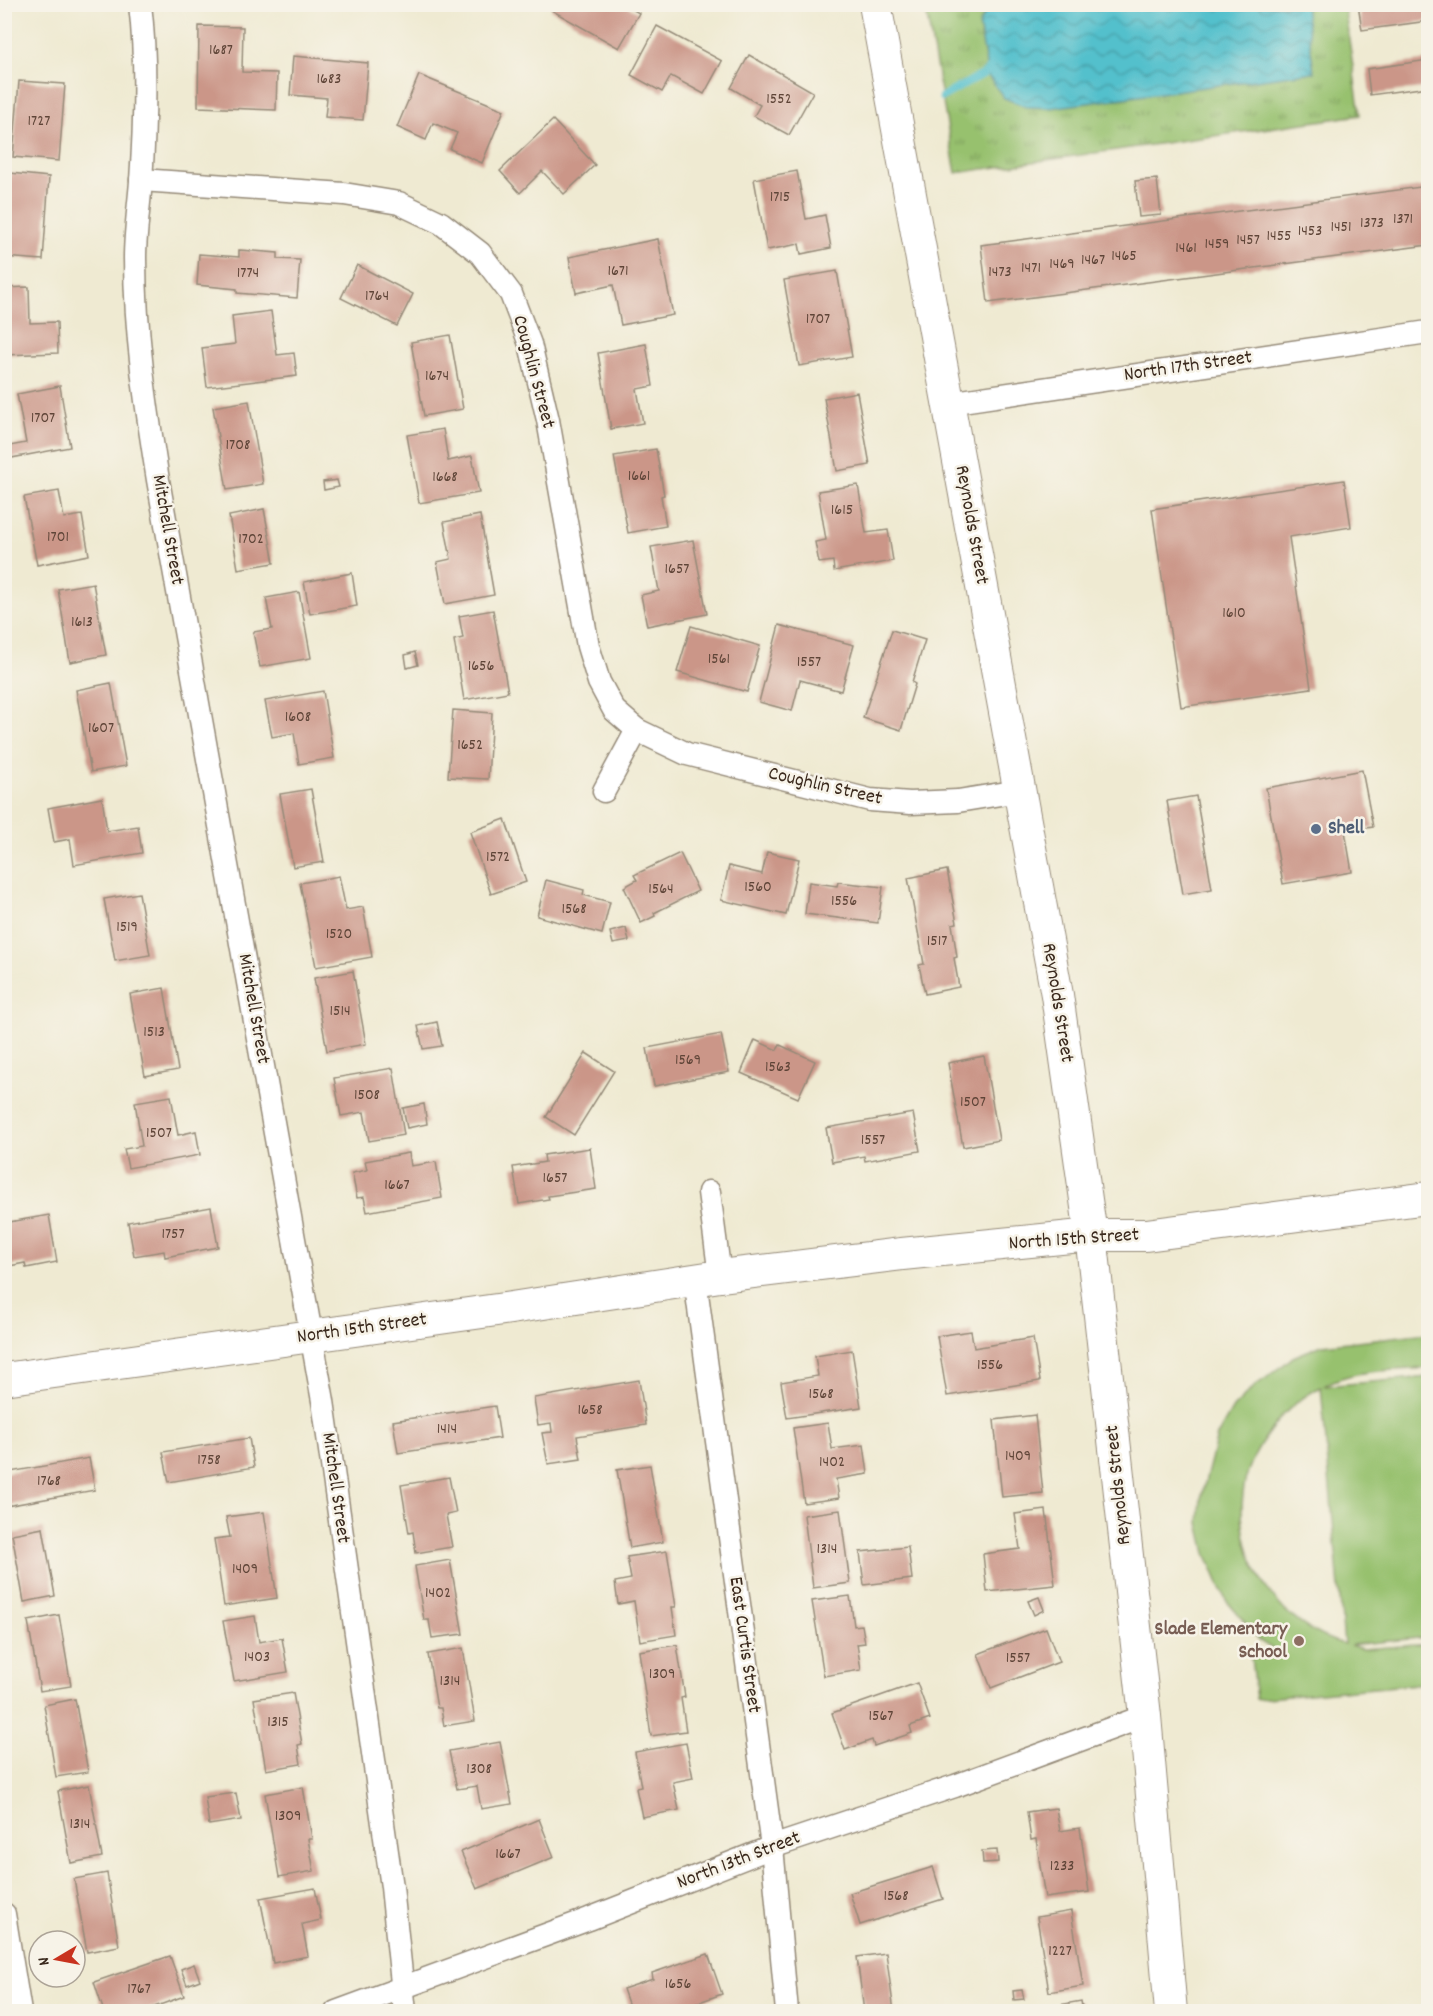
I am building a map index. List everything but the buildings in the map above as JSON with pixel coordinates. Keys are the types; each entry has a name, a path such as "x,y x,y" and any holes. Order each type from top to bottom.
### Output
{"main road":[{"name":"Reynolds Street","path":"875,4 1057,995 1090,1235 1145,1716 1171,2012"},
{"name":"North 15th Street","path":"4,1379 511,1308 707,1278 902,1254 1090,1235 1146,1235 1428,1198"}],"street":[{"name":"Mitchell Street","path":"140,4 143,27 144,104 135,256 136,319 142,382 323,1401 390,1876 405,2012"},
{"name":"Coughlin Street","path":"141,180 344,194 399,203 441,223 480,253 511,294 530,344 548,420 588,646 599,682 614,710 637,730 687,754 870,800 910,803 946,801 1019,791"},
{"name":"North 17th Street","path":"948,403 1428,332"},
{"path":"604,791 637,730"},
{"path":"707,1278 709,1192"},
{"name":"East Curtis Street","path":"707,1278 772,1847 787,2012"},
{"name":"North 13th Street","path":"336,2012 589,1919 772,1847 955,1786 1145,1716"},
{"path":"4,1914 20,2012"}],"green space":[{"path":"925,5 1344,5 1360,115 956,173"},
{"path":"1428,1333 1428,1368 1361,1373 1335,1380 1324,1386 1428,1377 1428,1637 1350,1645 1362,1649 1428,1644 1428,1683 1256,1699 1251,1658 1279,1653 1261,1642 1226,1600 1206,1553 1199,1523 1201,1498 1217,1436 1233,1408 1256,1385 1293,1357 1322,1345","holes":["1321,1387 1344,1644 1300,1623 1281,1606 1266,1587 1254,1566 1246,1543 1242,1519 1246,1476 1262,1443 1288,1410"]}],"water":[{"path":"990,5 1305,5 1314,72 1051,108 1026,107 1004,98 988,76 979,24"}],"waterway":[{"path":"942,97 985,73 994,62"}],"place":[{"name":"Shell","path":"1316,829"},
{"name":"Slade Elementary School","path":"1299,1641"}]}
